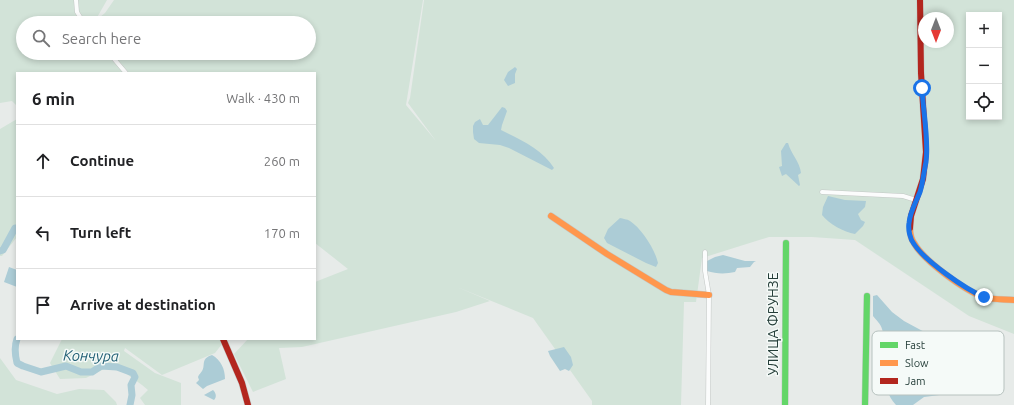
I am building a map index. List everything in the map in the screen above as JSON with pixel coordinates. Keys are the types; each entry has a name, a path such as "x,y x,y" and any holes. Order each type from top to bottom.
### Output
{"street":[{"path":"76,0 77,12 80,16"},
{"path":"920,0 921,60 926,160 920,190 910,216 909,225 913,243 919,251 961,286 984,297 1014,300"},
{"path":"115,60 125,72"},
{"path":"822,192 903,196 916,200"},
{"path":"551,216 630,270 666,290 671,292 709,296"},
{"name":"УЛИЦА ФРУНЗЕ","path":"785,405 786,243"},
{"path":"705,252 705,271 709,296 708,405"},
{"path":"865,405 867,296"},
{"path":"223,340 242,383 248,405"}],"green space":[{"path":"0,0 107,0 98,16 16,16 16,60 316,60 316,16 101,16 114,0 423,0 406,105 436,141 408,103 410,98 424,0 1014,0 1014,334 969,316 855,240 812,237 769,237 702,258 696,302 684,302 681,405 592,405 592,401 533,318 457,287 490,301 456,312 302,347 279,348 286,379 253,392 234,354 247,340 316,340 316,282 348,269 316,244 316,72 16,72 16,105 12,101 0,103"},
{"path":"16,120 16,238 2,256 0,256 0,129"},
{"path":"62,340 225,340 215,353 162,375 125,348 124,351 155,373 181,383 181,405 145,405 140,398 148,390 124,372 106,368 86,378 60,379 50,363"},
{"path":"0,358 16,380 57,394 79,389 104,390 116,402 117,405 0,405"}],"water":[{"path":"515,67 517,69 515,74 515,83 508,86 504,80 508,72"},
{"path":"502,107 507,111 501,130 537,150 549,161 554,168 552,170 509,148 500,145 479,143 474,139 473,126 475,122 480,119 483,125 488,125"},
{"path":"786,143 788,143 800,169 801,173 798,175 799,186 786,174 782,176 779,167 782,166 781,151"},
{"path":"828,196 845,200 866,201 865,207 858,214 861,220 865,222 855,234 837,227 822,215 823,207"},
{"path":"620,218 630,221 643,234 651,245 656,257 658,263 656,267 607,243 604,238 608,229"},
{"path":"723,255 745,261 756,261 750,267 737,268 735,272 714,273 707,271 707,261"},
{"path":"9,267 16,270 16,287 4,282"},
{"path":"877,295 892,312 904,321 923,331 882,331 881,325 873,316 873,296"},
{"path":"564,347 571,357 573,365 569,371 565,369 560,371 548,351"},
{"path":"212,355 218,359 222,365 225,379 203,389 196,383 199,380 198,377 203,369 206,358"},
{"path":"213,390 216,395 214,400 204,395"},
{"path":"889,395 940,395 924,397 913,405 896,405"}],"waterway":[{"name":"Кончура","path":"0,251 3,250 16,228"},
{"name":"Кончура","path":"17,340 15,351 17,363 41,372 66,366 81,372 92,372 101,366 117,367 133,373 135,377 131,385 132,395 130,405"}],"traffic: fast":[{"path":"785,405 786,243"},
{"path":"865,405 867,296"}],"traffic: slow":[{"path":"551,216 607,254 666,290 671,292 709,295"},
{"path":"910,228 912,240 919,250 935,266 956,282 976,294 987,298 1014,300"}],"traffic: jam":[{"path":"910,228 911,216 923,179 926,152 921,73 920,0"},
{"path":"223,340 242,383 248,405"}],"route":[{"path":"922,88 925,117 926,160 920,190 910,216 910,234 913,243 928,260 961,286 984,297"}]}
